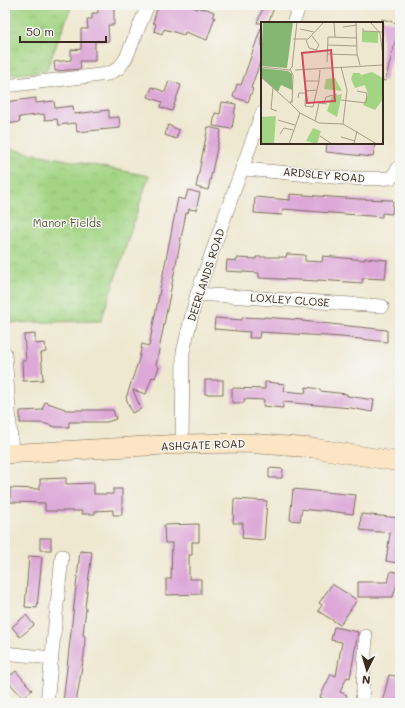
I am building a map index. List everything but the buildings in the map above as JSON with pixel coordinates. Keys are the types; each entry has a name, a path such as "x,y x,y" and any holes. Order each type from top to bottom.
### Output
{"street":[{"path":"5,86 108,74 118,68 126,58 148,5"},
{"path":"293,22 300,5"},
{"name":"DEERLANDS ROAD","path":"182,444 183,352 197,294 261,116"},
{"name":"ARDSLEY ROAD","path":"242,170 278,171 365,180 390,178 400,166"},
{"name":"LOXLEY CLOSE","path":"197,294 382,306"},
{"path":"5,353 9,454"},
{"name":"ASHGATE ROAD","path":"9,454 182,444 247,443 313,448 400,462"},
{"path":"48,703 62,556"},
{"path":"362,703 366,636"},
{"path":"5,654 52,658"}],"green space":[{"path":"5,5 72,5 46,71 5,75"},
{"name":"Manor Fields","path":"5,148 149,176 101,321 5,323"}]}
